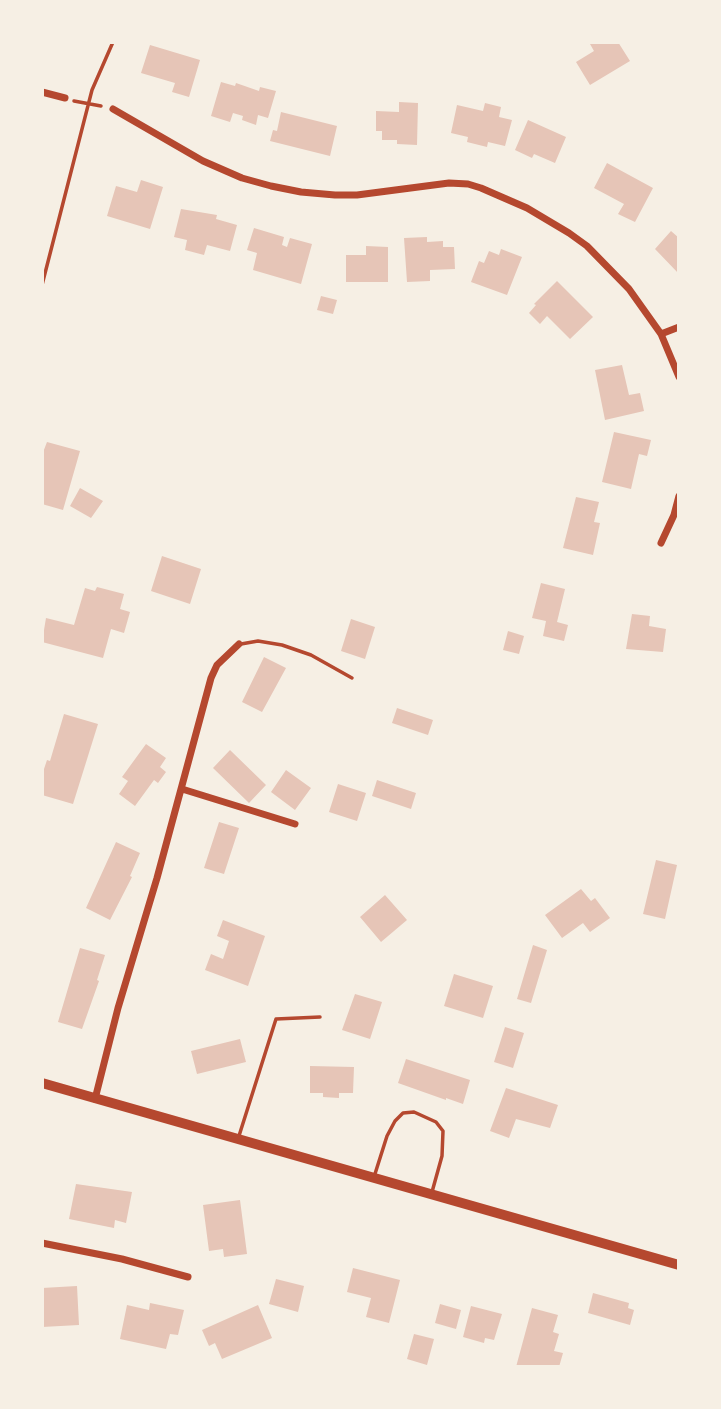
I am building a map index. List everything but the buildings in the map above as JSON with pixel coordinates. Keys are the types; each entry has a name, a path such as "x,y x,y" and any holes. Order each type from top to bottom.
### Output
{"street":[{"path":"42,92 65,99"},
{"path":"113,109 204,161 242,178 271,186 301,192 357,195 419,186 468,184 503,196 569,233 629,289 661,334 679,377"},
{"path":"661,334 679,327"},
{"path":"661,543 679,496"},
{"path":"95,1099 211,678 217,665 239,644"},
{"path":"182,789 295,824"},
{"path":"42,1083 679,1265"},
{"path":"42,1244 122,1259 188,1277"}],"lane":[{"path":"239,644 258,641 282,645 311,655 352,678"},
{"path":"237,1140 276,1019 320,1017"},
{"path":"374,1178 387,1136 395,1121 403,1113 414,1112 436,1122 443,1131 442,1156 432,1195"}],"path":[{"path":"42,285 88,104 113,42"},
{"path":"65,99 113,109"}]}
